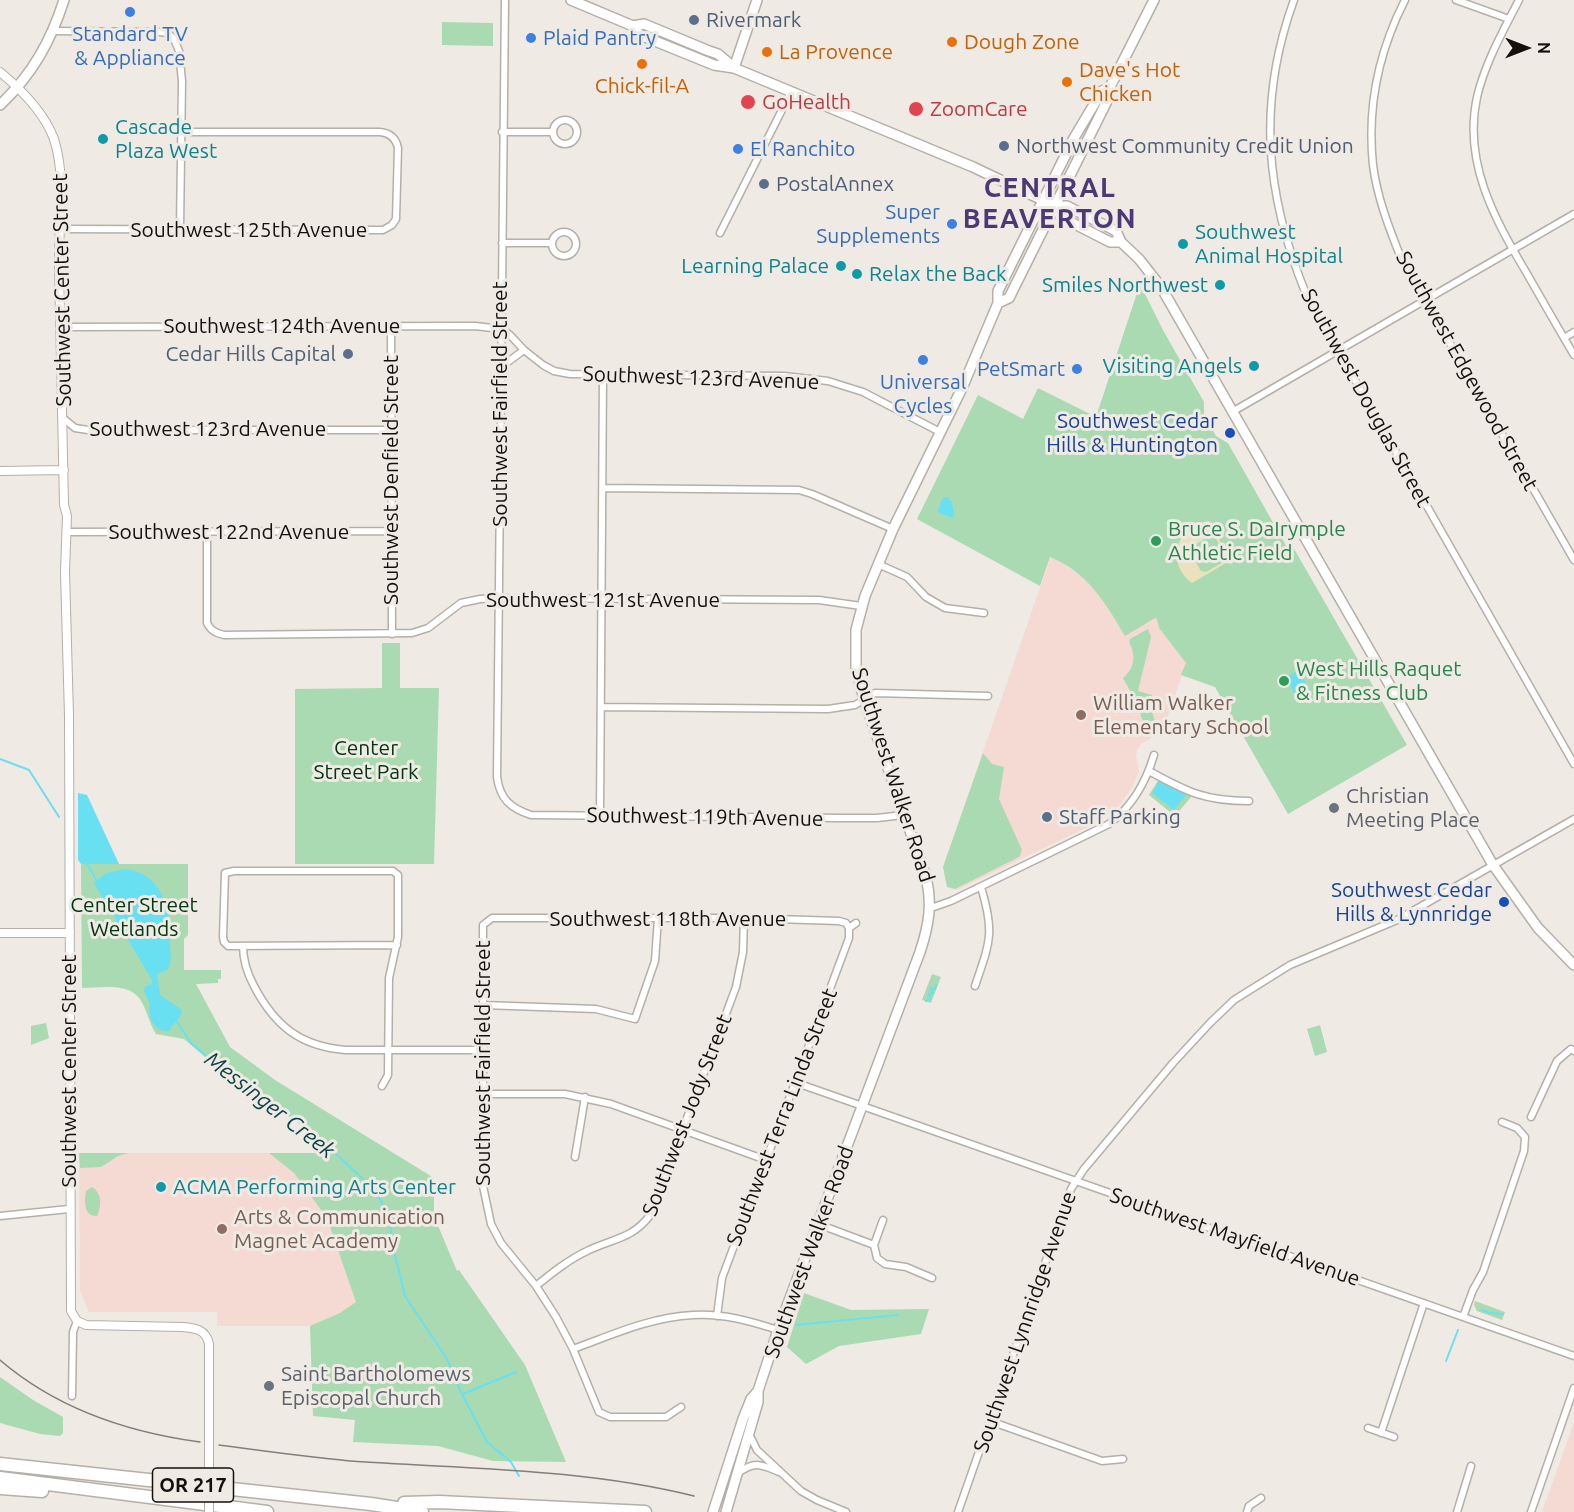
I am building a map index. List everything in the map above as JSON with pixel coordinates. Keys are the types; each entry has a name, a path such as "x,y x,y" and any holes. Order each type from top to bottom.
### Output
{"highway":[{"path":"0,1458 16,1466"},
{"name":"OR 217","path":"0,1464 371,1504 422,1512"},
{"name":"OR 217","path":"0,1478 267,1512"},
{"path":"0,1488 91,1495 111,1492"},
{"path":"371,1504 439,1502 645,1512"}],"main road":[{"path":"0,105 18,87 42,55 54,31 64,0"},
{"path":"571,0 633,26 640,35 714,65 734,68 973,167 1054,206 1061,217 1110,242 1121,242 1139,259 1161,287 1493,865 1538,928 1574,965"},
{"path":"734,68 757,0"},
{"name":"Southwest Walker Road","path":"998,303 1009,298 1108,99 1110,87 1154,0"},
{"name":"Southwest Walker Road","path":"726,1512 758,1402 758,1391 778,1330 922,945 931,908 925,874 864,699 855,654 856,630 861,606 893,529 963,386 998,303 998,291 1074,138 1102,91 1110,87"},
{"name":"Southwest Walker Road","path":"713,1512 743,1419 751,1399 758,1391"}],"street":[{"name":"Southwest Fairfield Street","path":"505,0 497,777 502,797 509,805"},
{"name":"Southwest Douglas Street","path":"1294,0 1277,61 1270,142 1275,189 1286,243 1306,294 1574,764"},
{"name":"Southwest Edgewood Street","path":"1405,0 1383,50 1375,89 1372,129 1374,166 1386,220 1401,258 1574,560"},
{"path":"1456,0 1509,20"},
{"path":"1519,0 1481,83 1473,136 1476,163 1488,204 1574,355"},
{"path":"54,31 168,33 174,39 179,51 182,81 180,229"},
{"name":"Southwest Center Street","path":"0,72 18,87 43,118 56,148 61,176 59,229 64,419 62,551 65,562"},
{"path":"720,233 791,92"},
{"name":"Southwest 125th Avenue","path":"59,229 383,230 392,225 397,216 397,144 391,136 384,132 182,132"},
{"path":"502,132 553,132"},
{"path":"1232,412 1574,214"},
{"path":"564,232 573,236 576,244 572,253 564,256 555,252 552,243 556,235 564,232"},
{"path":"502,243 552,243"},
{"name":"Southwest Denfield Street","path":"391,326 392,634"},
{"name":"Southwest 124th Avenue","path":"62,327 475,326 501,329"},
{"name":"Southwest 123rd Avenue","path":"501,329 524,350 554,371 570,374 784,376 828,381 863,392 940,432"},
{"path":"1564,338 1574,332"},
{"path":"501,367 524,350"},
{"path":"600,815 603,374"},
{"name":"Southwest 123rd Avenue","path":"64,419 75,428 88,430 391,430"},
{"path":"0,471 64,470"},
{"path":"603,488 799,490 893,529"},
{"name":"Southwest Center Street","path":"64,504 67,532 65,562 69,716 70,1306 71,1313 77,1321 73,1332 72,1396"},
{"name":"Southwest 121st Avenue","path":"207,531 206,614 210,629 224,635 412,633 428,628 460,603 499,598 819,600 861,606"},
{"name":"Southwest 122nd Avenue","path":"67,532 391,531"},
{"path":"878,564 907,577 926,597 941,606 984,612"},
{"path":"601,707 828,709 855,705 876,693 988,696"},
{"path":"931,908 981,887 1109,824 1120,816 1137,795 1154,755"},
{"path":"1149,771 1200,796 1222,801 1249,801"},
{"name":"Southwest 119th Avenue","path":"509,805 531,815 877,818 903,815"},
{"name":"Southwest Lynnridge Avenue","path":"958,1512 1075,1182 1084,1168 1173,1063 1234,1000 1290,965 1397,920 1574,819"},
{"path":"382,1086 388,1075 389,978 397,945 398,875 393,871 234,871 225,873 224,942 228,946 397,945"},
{"path":"975,986 990,933 990,921 981,887"},
{"name":"Southwest 118th Avenue","path":"485,922 492,918 744,918 843,921 849,928"},
{"path":"483,1005 596,1009 635,1019 655,961 658,918"},
{"name":"Southwest Jody Street","path":"536,1286 565,1263 587,1251 633,1233 651,1214 736,987 743,952 744,918"},
{"name":"Southwest Fairfield Street","path":"485,922 483,928 482,1050 483,1186 491,1224 501,1243 536,1286 556,1317 587,1379 597,1408 603,1415 666,1417 681,1407"},
{"path":"849,928 856,923"},
{"name":"Southwest Terra Linda Street","path":"717,1316 722,1278 848,941 849,928"},
{"path":"0,933 70,933"},
{"path":"243,946 248,974 260,997 284,1028 306,1041 329,1048 482,1050"},
{"path":"1531,1117 1557,1062 1572,1050"},
{"name":"Southwest Mayfield Avenue","path":"794,1082 1574,1356"},
{"path":"483,1094 565,1094 585,1097 611,1104 766,1160"},
{"path":"575,1157 585,1097"},
{"path":"1463,1317 1473,1290 1483,1272 1524,1151 1525,1137 1517,1128 1502,1122"},
{"path":"0,1216 69,1209"},
{"path":"883,1220 874,1245 877,1258 885,1263 906,1267 932,1278"},
{"path":"818,1224 874,1245"},
{"path":"1381,1433 1424,1303"},
{"path":"573,1349 661,1319 693,1315 748,1321 778,1330"},
{"path":"77,1321 86,1325 182,1327 198,1329 204,1333 209,1344 209,1512"},
{"path":"1531,1512 1574,1388"},
{"path":"990,1421 1102,1461 1122,1459"},
{"path":"1368,1428 1394,1437"},
{"path":"749,1433 757,1450 801,1491 846,1512"},
{"path":"737,1475 748,1466 757,1464 780,1472"},
{"path":"1457,1512 1471,1466"},
{"path":"1248,1512 1249,1506 1261,1498"}],"shaded area":[{"name":"William Walker Elementary School","path":"1051,556 1081,576 1097,591 1107,605 1158,619 1159,628 1186,663 1163,730 1155,727 1150,739 1138,748 1136,755 1139,772 1119,806 1098,822 957,890 952,889 948,886 943,867"},
{"name":"Arts & Communication Magnet Academy","path":"79,1153 319,1153 421,1326 217,1326 217,1312 89,1312 80,1291"},
{"path":"1574,1422 1574,1512 1542,1512"}],"green space":[{"path":"442,22 493,23 493,46 442,45"},
{"path":"1140,284 1204,402 1204,415 1216,436 1228,443 1288,549 1293,547 1407,745 1288,814 1215,687 1181,675 1186,663 1159,628 1157,619 1155,618 1125,636 1094,590 1075,571 1063,564 1050,557 1040,586 917,519 978,395 1023,419 1038,388 1096,417"},
{"path":"1148,629 1151,637 1138,691 1152,695 1150,705 1155,721 1145,728 1137,703 1123,678 1130,670 1133,661 1130,639"},
{"name":"Center Street Park","path":"382,643 400,643 400,688 439,688 434,864 295,864 295,689 382,688"},
{"path":"983,753 992,764 1004,767 999,799 1022,850 1019,857 955,889 947,887 943,867"},
{"path":"1159,779 1192,796 1175,816 1149,795"},
{"name":"Center Street Wetlands","path":"81,864 188,864 188,935 184,939 184,970 221,970 221,979 218,979 218,983 196,984 230,1047 275,1080 434,1178 434,1216 457,1271 459,1270 525,1365 566,1462 493,1461 438,1446 353,1442 355,1420 313,1416 310,1326 340,1313 356,1302 327,1218 294,1173 269,1153 318,1153 305,1128 212,1063 184,1039 156,1034 140,999 135,994 113,987 82,988"},
{"path":"932,974 941,977 931,1003 922,1000"},
{"path":"46,1023 49,1038 31,1045 31,1026"},
{"path":"1320,1025 1327,1052 1315,1056 1307,1029"},
{"path":"79,1153 129,1153 118,1156 101,1167 80,1168"},
{"path":"92,1187 98,1193 100,1200 97,1216 87,1211 85,1204 86,1191"},
{"path":"804,1293 851,1310 929,1309 921,1334 839,1346 806,1364 787,1347"},
{"path":"1475,1301 1505,1312 1502,1320 1477,1311"},
{"path":"0,1377 63,1417 63,1433 60,1436 40,1434 0,1423"}],"sand":[{"path":"1209,521 1228,555 1232,556 1234,561 1232,564 1226,563 1192,583 1184,575 1179,565 1178,546 1182,537 1198,524","holes":["1210,536 1215,537 1226,556 1225,561 1206,572 1201,571 1190,552 1191,547"]}],"water":[{"path":"943,497 948,497 951,502 954,510 953,518 939,513"},
{"path":"1298,670 1312,694 1299,701 1286,678"},
{"path":"1160,780 1186,795 1174,810 1152,793"},
{"path":"78,793 87,795 119,864 81,864 78,860"},
{"path":"125,869 138,872 148,878 156,886 166,907 169,918 171,961 167,970 157,974 160,995 182,1010 170,1031 164,1031 153,1023 150,1004 144,991 145,987 152,984 152,980 94,883 106,873"}],"waterway":[{"name":"Messinger Creek","path":"0,759 29,770 59,817"},
{"name":"Messinger Creek","path":"86,862 97,881"},
{"path":"926,1001 930,999 929,994 933,993 930,988 935,989 936,985"},
{"name":"Messinger Creek","path":"175,1019 191,1043 245,1088 287,1113 312,1132 378,1195 389,1217 393,1247 405,1296 447,1359 487,1442 511,1462 519,1476"},
{"path":"1482,1310 1503,1314"},
{"path":"796,1325 898,1315"},
{"path":"1446,1361 1458,1330"},
{"path":"463,1394 516,1372"}],"tram line":[{"path":"0,1360 45,1392 94,1416 146,1432 200,1442"},
{"path":"219,1445 350,1461 566,1475 609,1480 694,1496"}],"place":[{"name":"Standard TV & Appliance","path":"130,12"},
{"name":"Rivermark","path":"694,20"},
{"name":"Plaid Pantry","path":"531,38"},
{"name":"Dough Zone","path":"952,42"},
{"name":"La Provence","path":"767,52"},
{"name":"Chick-fil-A","path":"642,64"},
{"name":"Dave's Hot Chicken","path":"1067,82"},
{"name":"GoHealth","path":"748,102"},
{"name":"ZoomCare","path":"916,109"},
{"name":"Cascade Plaza West","path":"103,139"},
{"name":"Northwest Community Credit Union","path":"1004,146"},
{"name":"El Ranchito","path":"738,149"},
{"name":"PostalAnnex","path":"764,184"},
{"name":"Super Supplements","path":"952,224"},
{"name":"Southwest Animal Hospital","path":"1183,244"},
{"name":"Learning Palace","path":"841,266"},
{"name":"Relax the Back","path":"857,274"},
{"name":"Smiles Northwest","path":"1220,285"},
{"name":"Cedar Hills Capital","path":"348,354"},
{"name":"Universal Cycles","path":"923,360"},
{"name":"Visiting Angels","path":"1254,366"},
{"name":"PetSmart","path":"1077,369"},
{"name":"Southwest Cedar Hills & Huntington","path":"1230,433"},
{"name":"Bruce S. DaIrymple Athletic Field","path":"1156,541"},
{"name":"West Hills Raquet & Fitness Club","path":"1284,681"},
{"name":"William Walker Elementary School","path":"1081,715"},
{"name":"Christian Meeting Place","path":"1334,808"},
{"name":"Staff Parking","path":"1047,817"},
{"name":"Southwest Cedar Hills & Lynnridge","path":"1504,902"},
{"name":"ACMA Performing Arts Center","path":"161,1187"},
{"name":"Arts & Communication Magnet Academy","path":"222,1229"},
{"name":"Saint Bartholomews Episcopal Church","path":"269,1386"}],"district":[{"name":"CENTRAL BEAVERTON","path":"1050,204"}]}
